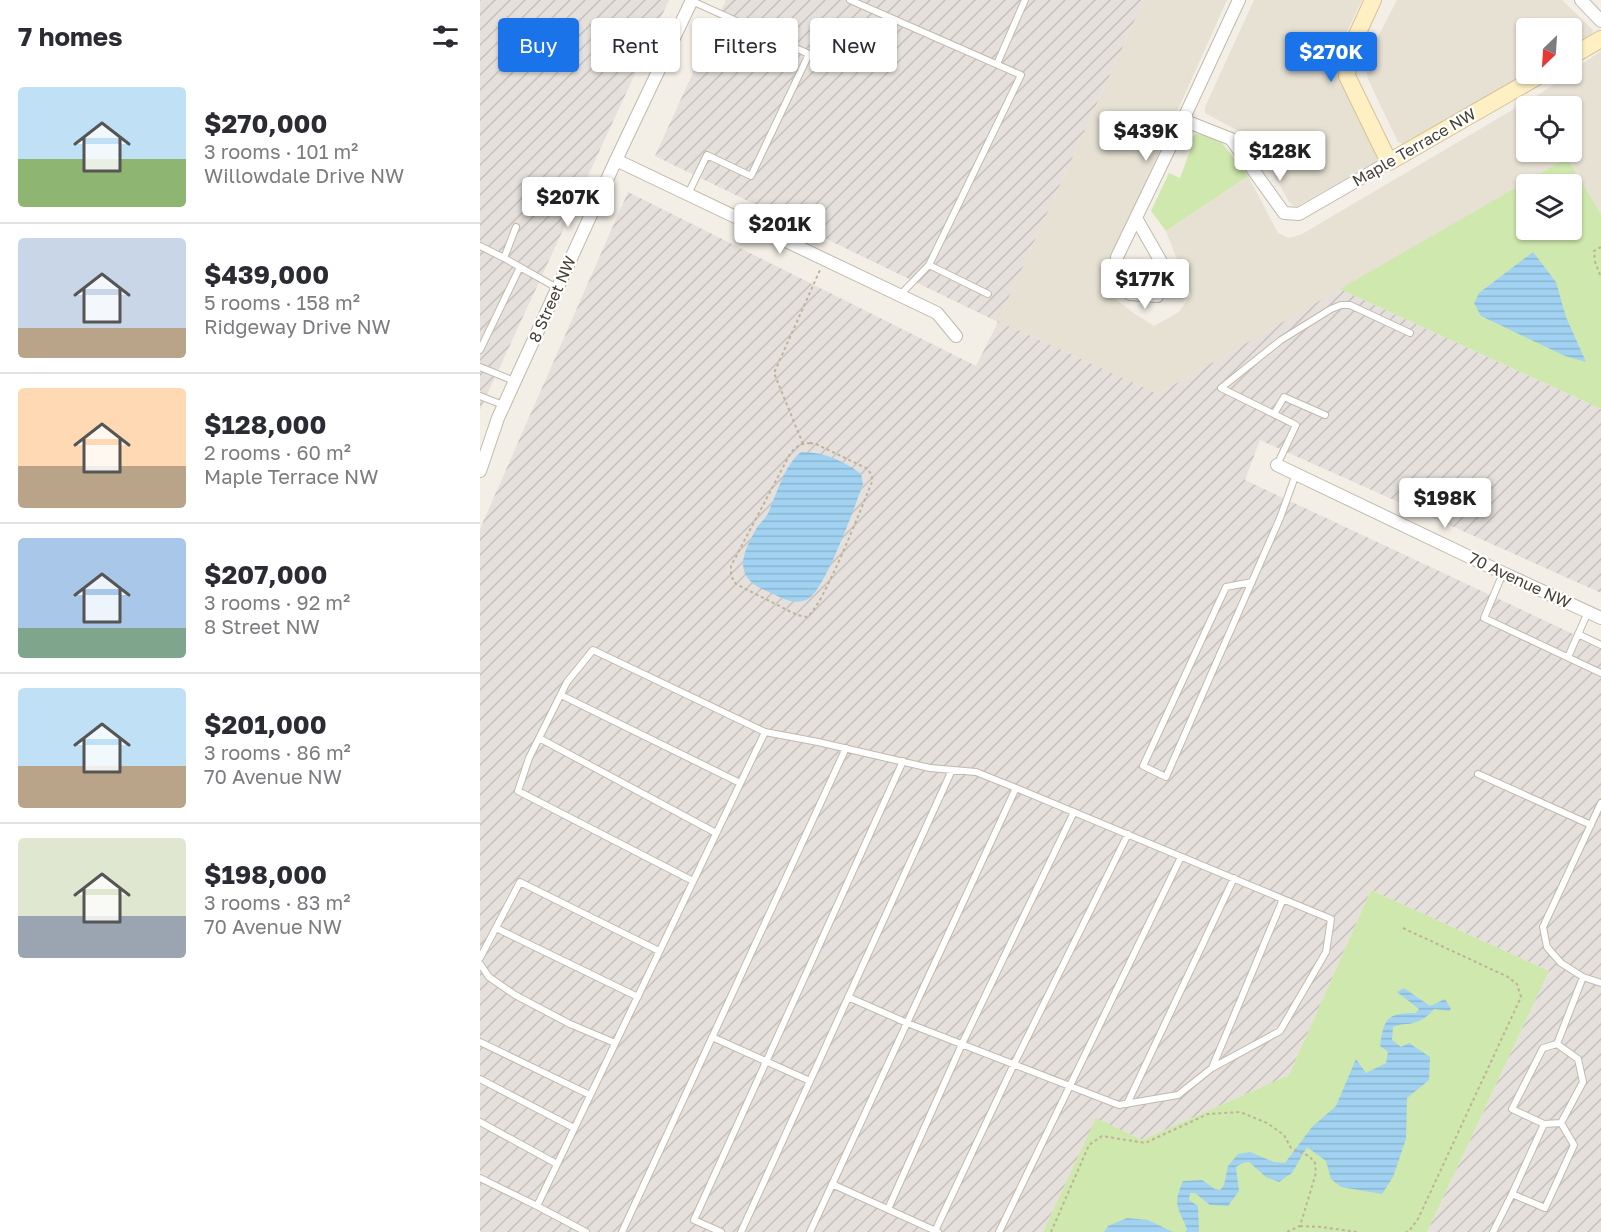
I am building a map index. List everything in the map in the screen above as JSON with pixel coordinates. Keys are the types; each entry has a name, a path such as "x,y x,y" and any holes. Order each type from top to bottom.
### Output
{"street":[{"name":"8 Street NW","path":"480,471 504,405 692,0"},
{"path":"1136,218 1168,274 1157,296 1130,294 1116,278 1117,258 1239,0"},
{"path":"1373,0 1350,50 1347,76 1389,162"},
{"path":"1581,0 1601,21"},
{"path":"1582,50 1601,39"},
{"name":"Maple Terrace NW","path":"1183,120 1231,139 1284,213 1299,214 1525,84"},
{"path":"616,160 937,313 956,336"},
{"name":"70 Avenue NW","path":"1277,465 1601,618"}],"lane":[{"path":"687,195 707,155 751,176 809,54 692,0"},
{"path":"850,0 1021,75 929,266 900,296"},
{"path":"997,64 1025,0"},
{"path":"504,258 516,227"},
{"path":"480,246 557,288"},
{"path":"929,266 988,294"},
{"path":"480,350 520,267"},
{"path":"1277,465 1296,425 1221,388 1281,340 1341,305 1350,306 1410,333"},
{"path":"480,367 515,382"},
{"path":"480,396 504,405"},
{"path":"1274,414 1284,397 1325,415"},
{"path":"1252,582 1226,587 1143,766 1166,777 1252,582 1280,518 1296,474"},
{"path":"1503,573 1484,618 1601,673"},
{"path":"1569,657 1588,612"},
{"path":"1578,634 1601,645"},
{"path":"693,881 518,791 529,758 567,682 593,650 765,732 930,768 976,772 1331,919 1326,952 1280,1031 1212,1068 1178,1095 1127,1104 1119,1105 907,1023 848,997"},
{"path":"561,694 740,783"},
{"path":"537,1206 765,732"},
{"path":"539,738 716,833"},
{"path":"622,1232 846,748"},
{"path":"721,1232 694,1220 903,761"},
{"path":"741,1232 952,770"},
{"path":"1478,774 1591,825"},
{"path":"810,1232 1016,788"},
{"path":"1601,803 1543,927 1547,947 1561,963 1583,977 1601,983"},
{"path":"888,1209 962,1044 1074,812"},
{"path":"832,1184 937,1231 1014,1064 1128,834"},
{"path":"999,1232 1181,857"},
{"path":"1127,1104 1234,879"},
{"path":"480,958 520,882 659,951"},
{"path":"1212,1068 1283,899"},
{"path":"496,928 638,997"},
{"path":"480,964 489,977 515,995 570,1024 615,1043"},
{"path":"1557,1044 1583,977"},
{"path":"712,1037 810,1081"},
{"path":"480,1042 590,1095"},
{"path":"1557,1044 1578,1059 1583,1082 1561,1123"},
{"path":"1557,1044 1543,1048 1512,1109 1544,1124 1561,1123"},
{"path":"480,1079 574,1128"},
{"path":"480,1122 557,1164"},
{"path":"1512,1194 1545,1208 1574,1145 1561,1123"},
{"path":"1494,1232 1544,1124"},
{"path":"480,1178 586,1232"}],"path":[{"path":"1601,247 1594,251 1595,262 1601,277"},
{"path":"803,444 774,373 825,260"},
{"path":"803,444 816,444 868,469 872,476 872,482 818,605 807,617 797,615 736,584 731,576 731,566 736,553 790,454 796,447 803,444"},
{"path":"1403,928 1508,976 1516,984 1521,997 1418,1219 1406,1232"},
{"path":"1051,1232 1089,1145 1102,1136 1144,1143 1208,1114 1240,1112 1267,1123 1284,1135 1292,1148 1309,1156 1315,1163 1316,1173 1300,1226"},
{"path":"1287,1232 1300,1226 1357,1232"}],"shaded area":[{"path":"480,0 669,0 661,18 591,18 591,72 636,72 480,410"},
{"path":"726,0 1144,0 998,321 1158,394 1340,289 1601,409 1601,593 1260,440 1245,480 1601,647 1601,1232 1427,1232 1549,971 1371,890 1289,1075 1142,1140 1096,1119 1043,1232 480,1232 480,529 628,192 976,366 998,322 655,156 693,72 798,72 798,18 718,18"},
{"path":"1144,0 1227,0 1105,273 1113,297 1154,326 1179,312 1191,295 1166,231 1248,176 1278,233 1289,238 1302,234 1516,108 1516,162 1562,162 1541,174 1516,174 1516,188 1158,394 998,321"},
{"path":"1254,0 1362,0 1337,52 1339,78 1377,148 1377,161 1296,207 1289,202 1264,156 1244,134 1205,113 1205,107"},
{"path":"1397,0 1562,0 1581,18 1516,18 1516,81 1408,146 1398,142 1368,79 1365,62"},
{"path":"1582,19 1593,30 1591,40 1582,45"},
{"path":"1601,51 1601,214 1582,183 1582,174 1576,174 1569,162 1582,162 1582,96 1536,96 1554,84 1582,84 1582,64"}],"green space":[{"path":"1196,134 1218,138 1248,176 1166,231 1151,211 1169,173 1180,178 1191,148 1186,142"},
{"path":"1560,162 1569,162 1577,174 1539,174"},
{"path":"1582,183 1601,214 1601,409 1340,289 1516,187 1516,240 1582,240"},
{"path":"1371,890 1549,971 1427,1232 1043,1232 1096,1118 1142,1140 1289,1075"}],"water":[{"path":"1533,252 1556,282 1566,317 1586,362 1565,356 1481,316 1474,303 1479,293"},
{"path":"801,452 817,453 841,461 861,474 863,484 823,580 808,599 798,602 783,599 755,585 748,579 743,564 744,554 758,526 766,517 786,471"},
{"path":"1404,988 1430,1006 1445,999 1451,1009 1449,1011 1434,1009 1419,1021 1393,1027 1392,1040 1401,1047 1409,1043 1430,1057 1429,1080 1407,1098 1406,1139 1393,1177 1382,1194 1341,1187 1331,1179 1326,1161 1307,1147 1292,1173 1279,1182 1266,1177 1249,1162 1236,1167 1239,1191 1228,1206 1210,1205 1195,1193 1190,1193 1189,1200 1198,1206 1199,1232 1185,1232 1187,1229 1177,1205 1183,1181 1202,1180 1220,1190 1224,1185 1228,1166 1238,1154 1250,1152 1274,1162 1285,1163 1312,1127 1336,1106 1356,1059 1366,1073 1386,1063 1388,1052 1380,1046 1386,1023 1393,1016 1416,1013 1419,1009 1397,992"},
{"path":"1127,1218 1148,1220 1173,1232 1104,1232 1108,1226"}]}
